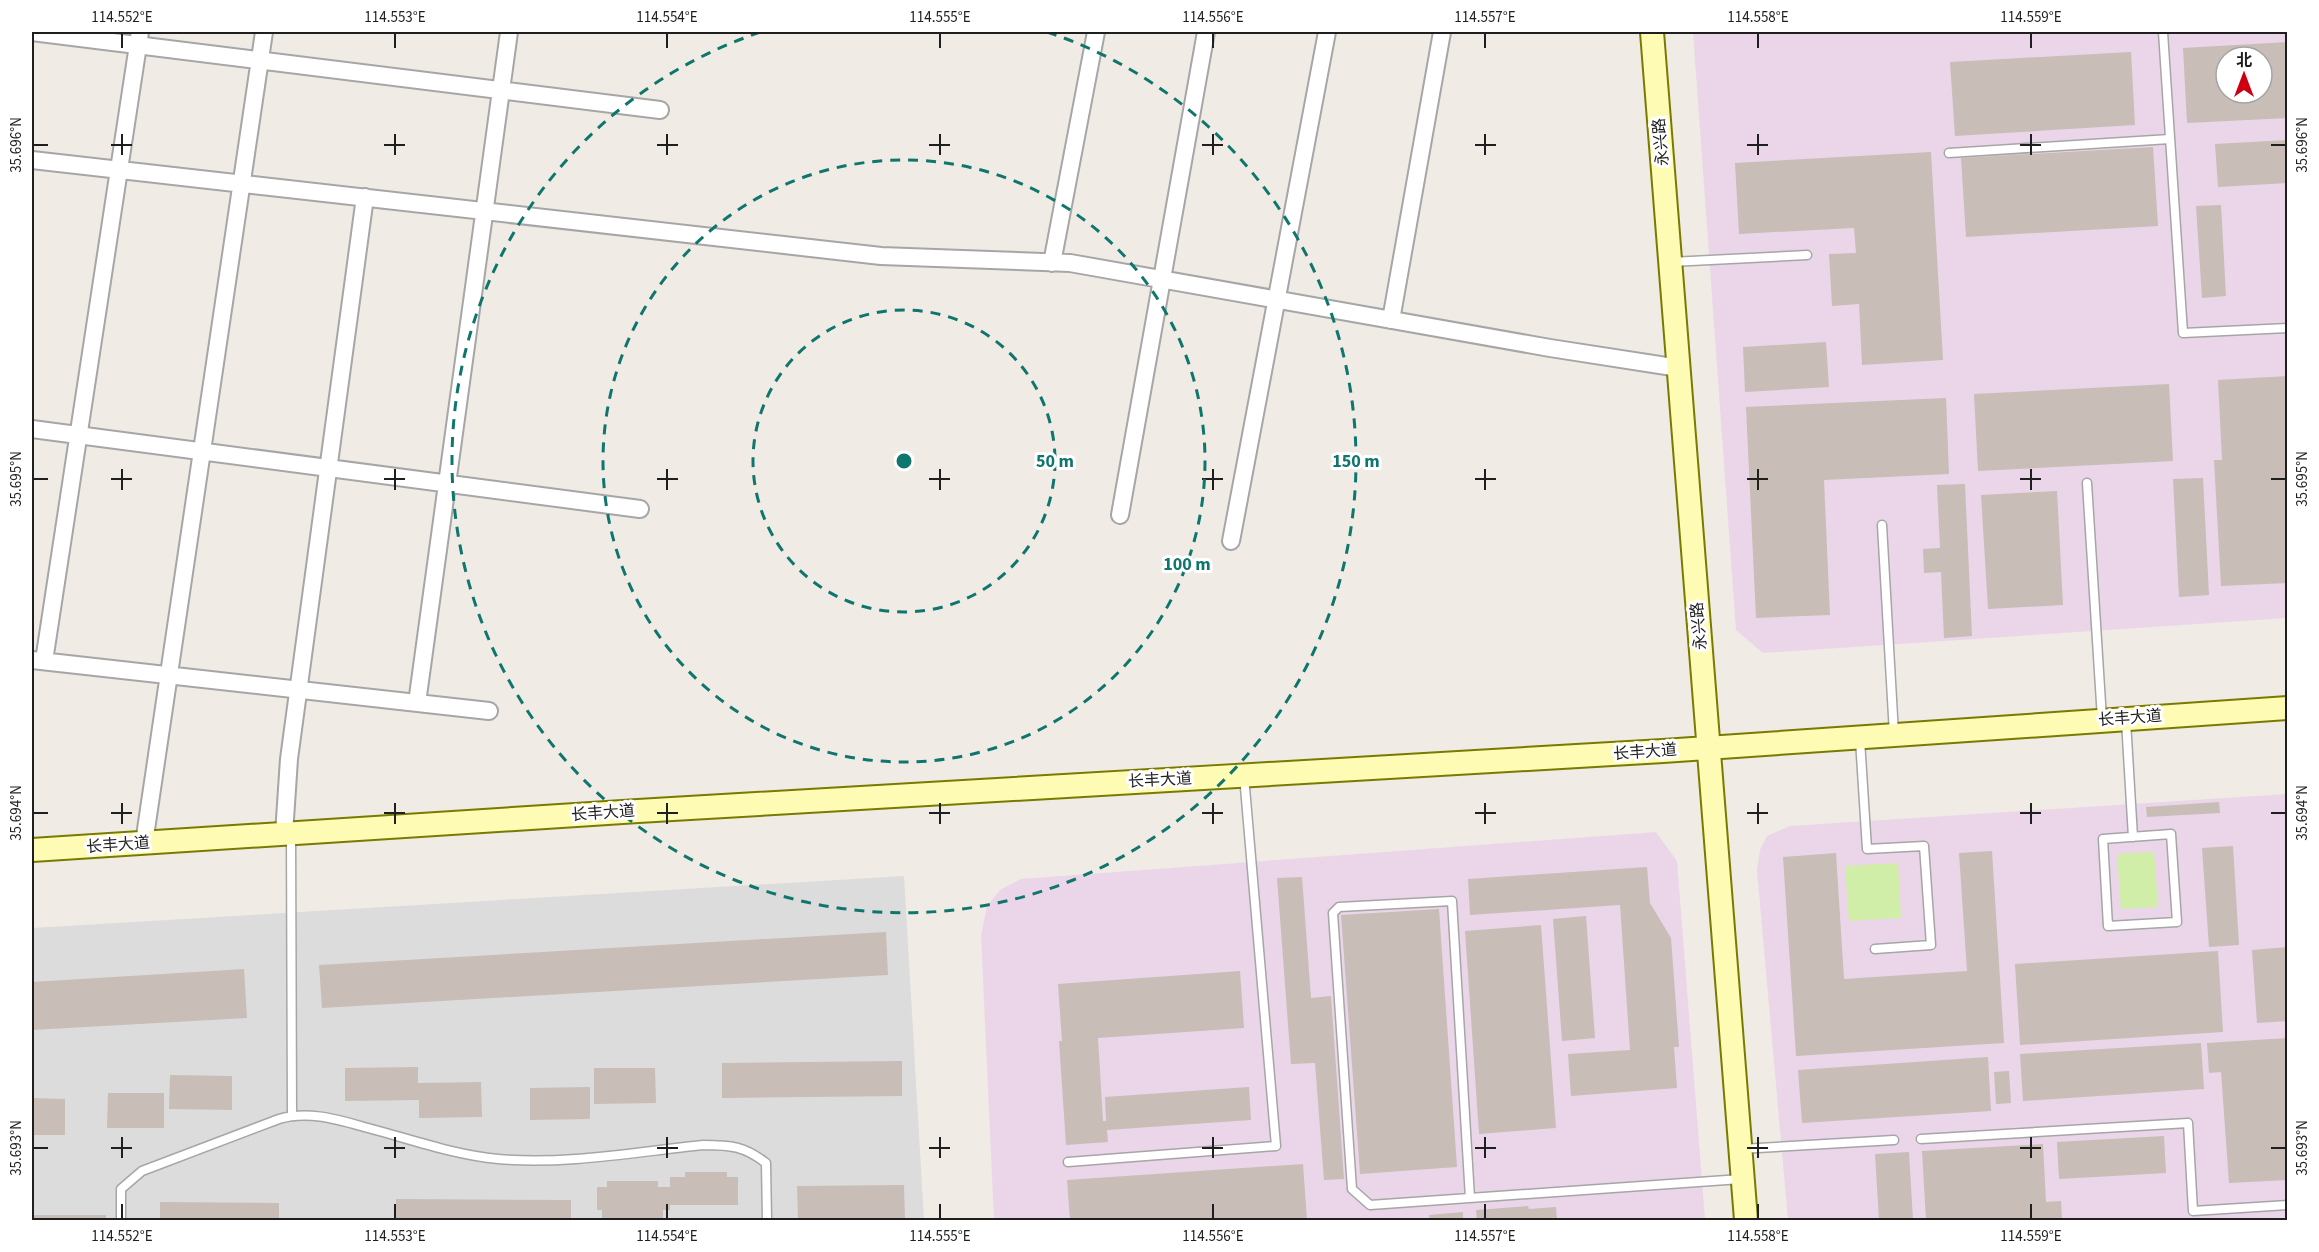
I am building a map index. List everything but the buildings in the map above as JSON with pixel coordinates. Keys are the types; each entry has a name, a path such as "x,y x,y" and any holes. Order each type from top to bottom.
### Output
{"main road":[{"name":"永兴路","path":"1652,32 1746,1221"},
{"name":"长丰大道","path":"32,850 1709,748 2288,708"}],"street":[{"path":"33,32 139,38 260,60 660,110"},
{"path":"144,843 264,32"},
{"path":"417,703 509,32"},
{"path":"1052,263 1096,32"},
{"path":"1120,515 1206,32"},
{"path":"1231,541 1327,32"},
{"path":"1391,320 1442,32"},
{"path":"139,38 78,435 38,661 489,711"},
{"path":"32,160 881,256 1070,263 1679,368"},
{"path":"288,834 289,759 365,197"},
{"path":"32,429 640,509"}],"lane":[{"path":"2163,32 2182,333 2288,328"},
{"path":"1949,153 2170,139"},
{"path":"1670,262 1807,255"},
{"path":"2087,483 2102,720"},
{"path":"1882,525 1894,734"},
{"path":"2126,718 2133,837"},
{"path":"1860,737 1867,849 1924,846 1930,945 1875,949"},
{"path":"1068,1162 1276,1146 1244,775"},
{"path":"288,834 292,1115"},
{"path":"2171,834 2177,922 2108,926 2103,838 2133,837 2171,834"},
{"path":"1470,1198 1452,901 1339,907 1333,913 1352,1189 1370,1204 1470,1198 1743,1179"},
{"path":"121,1221 121,1188 142,1172 292,1115 336,1120 462,1153 495,1159 532,1161 574,1159 703,1145 751,1151 766,1163 767,1221"},
{"path":"1921,1139 2188,1123 2193,1210 2288,1205"},
{"path":"1740,1149 1894,1140"}],"shaded area":[{"path":"1693,32 2287,32 2287,618 1763,653 1736,630"},
{"path":"2287,794 2287,1220 1788,1220 1757,870 1760,850 1767,836 1790,826"},
{"path":"1656,832 1677,861 1705,1220 994,1220 981,935 987,906 1000,890 1021,879"},
{"path":"904,876 924,1220 32,1220 32,928"}],"green space":[{"path":"2154,852 2158,907 2121,909 2117,854"},
{"path":"1898,863 1901,918 1849,921 1845,866"}]}
